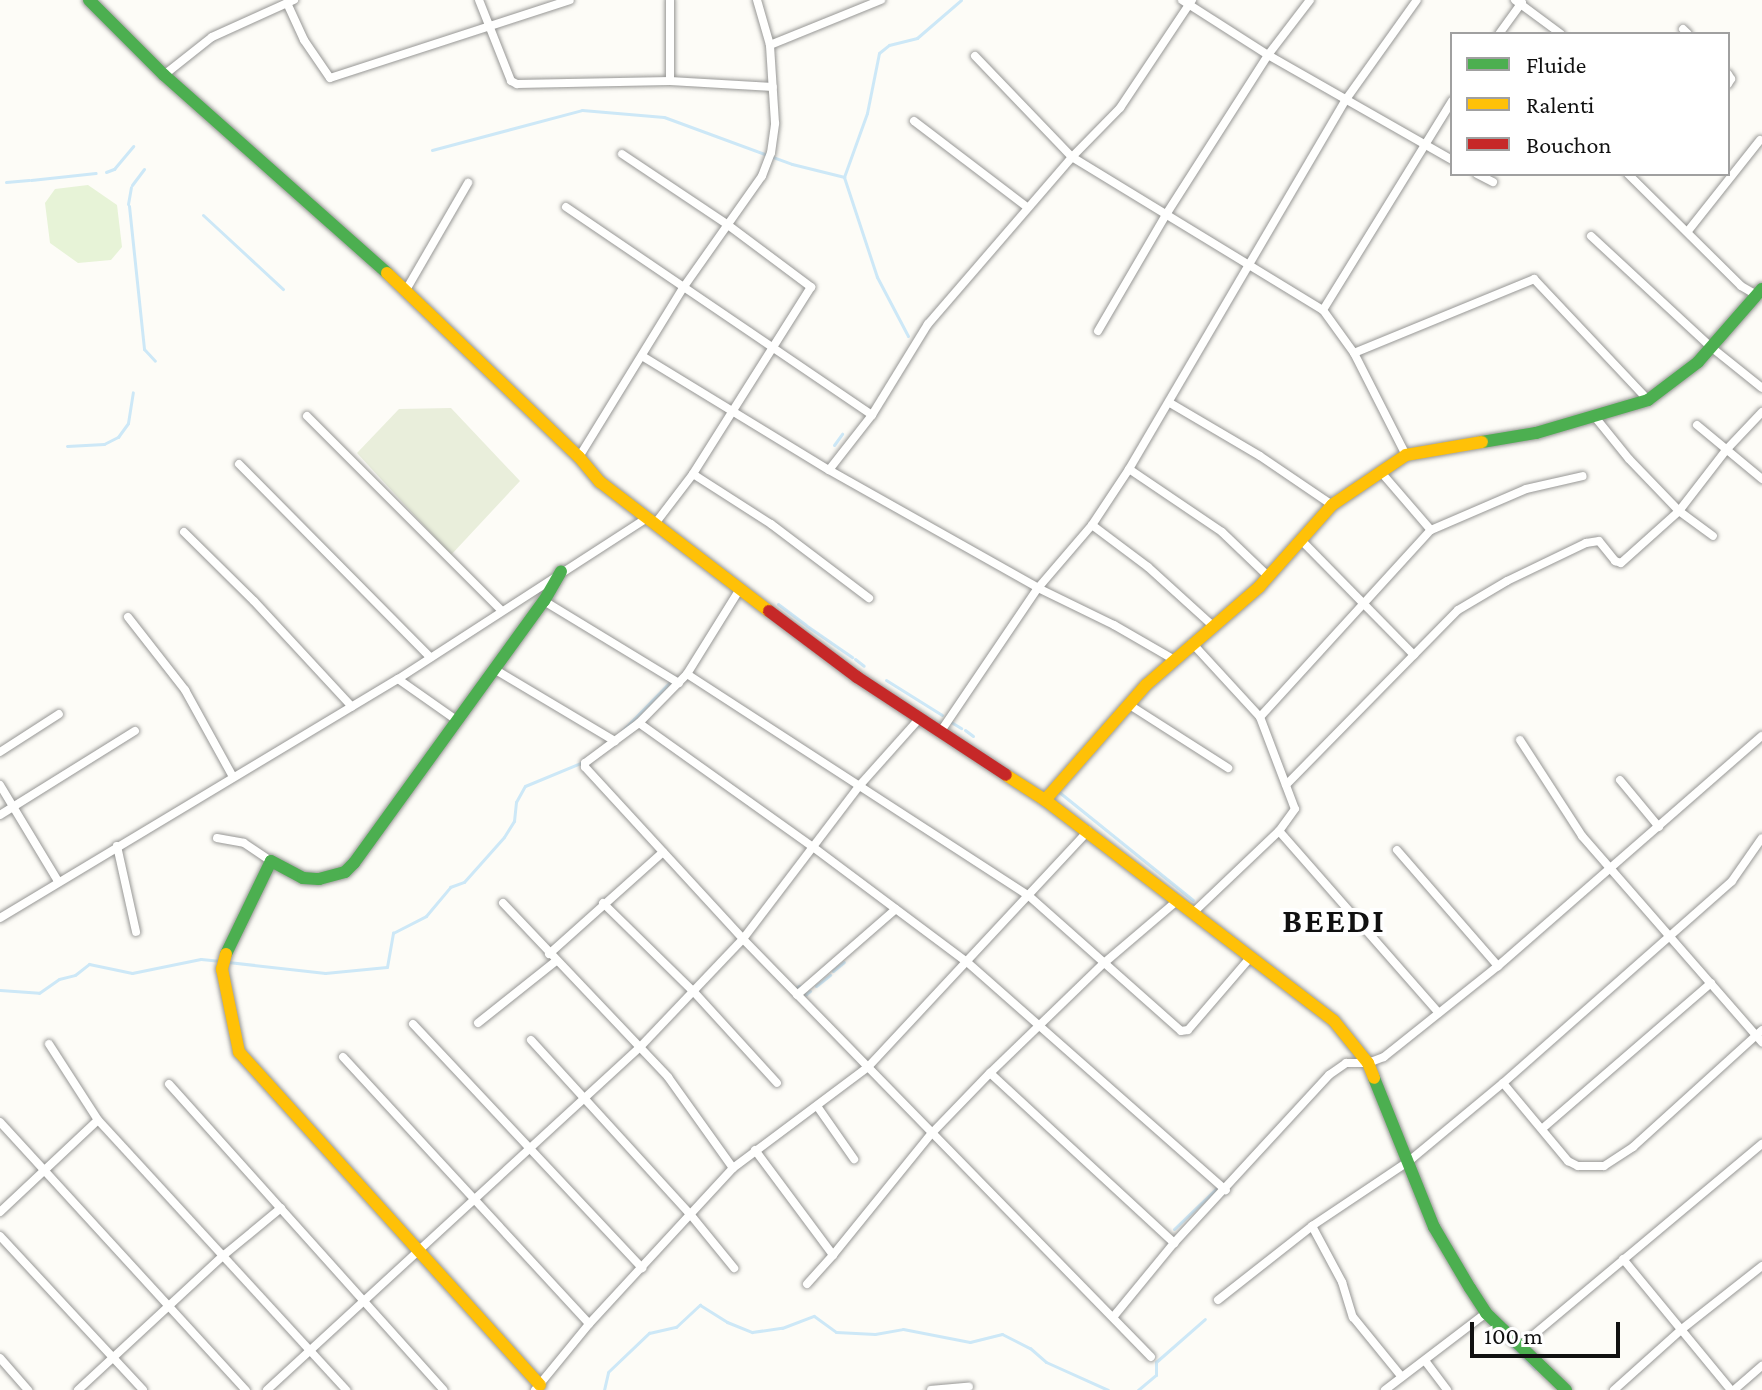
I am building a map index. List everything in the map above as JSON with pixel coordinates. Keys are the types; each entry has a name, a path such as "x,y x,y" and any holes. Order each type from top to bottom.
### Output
{"main road":[{"path":"89,0 164,75 406,290 579,457 600,482 738,592 857,677 1088,831 1334,1021 1368,1063 1434,1227 1486,1313 1566,1390"},
{"path":"1045,800 1128,704 1173,659 1269,577 1332,505 1380,471 1406,455 1536,433 1648,400 1683,376 1761,294"},
{"path":"538,1388 420,1250 239,1052 222,967 228,947 271,861 303,878 334,877 345,872 544,601 561,572"}],"street":[{"path":"479,0 487,26 513,83 670,81 773,87"},
{"path":"164,75 212,37 291,2 304,40 330,78 570,0"},
{"path":"670,0 670,81"},
{"path":"579,457 683,288 762,176 771,153 773,87 770,45 757,0"},
{"path":"770,45 881,0"},
{"path":"1098,331 1167,213 1268,55 1310,0"},
{"path":"941,731 1038,588 1092,525 1129,469 1347,98 1417,0"},
{"path":"829,470 872,415 928,324 1072,157 1120,108 1188,1 1268,55 1450,159"},
{"path":"1500,32 1520,1 1559,32"},
{"path":"975,56 1072,157 1323,310 1354,353 1406,455"},
{"path":"1323,310 1450,104"},
{"path":"914,121 1028,208"},
{"path":"1688,231 1760,140"},
{"path":"0,918 398,679 561,572 650,522 693,474 811,287 728,225 622,154"},
{"path":"1481,176 1493,182"},
{"path":"1633,176 1657,206 1688,231 1741,286 1761,294"},
{"path":"406,290 468,183"},
{"path":"566,207 872,415"},
{"path":"1591,236 1711,347 1762,388"},
{"path":"1354,353 1534,279 1648,400"},
{"path":"642,356 829,470 1038,588 1114,625 1173,659"},
{"path":"1170,403 1260,456 1332,505"},
{"path":"1286,785 1447,619 1507,581 1594,541 1599,541 1615,561 1621,563 1679,511 1727,449 1762,412"},
{"path":"307,416 501,610"},
{"path":"1595,417 1629,459 1679,511 1713,536"},
{"path":"1697,425 1762,479"},
{"path":"239,464 430,657"},
{"path":"1129,469 1222,532 1269,577"},
{"path":"1380,471 1431,530"},
{"path":"693,474 771,524 869,598"},
{"path":"1260,717 1431,530 1526,489 1583,476"},
{"path":"1092,525 1148,567 1213,626"},
{"path":"184,532 254,601 352,707"},
{"path":"1301,540 1365,604 1385,629 1414,655"},
{"path":"738,592 687,674 639,723 585,763 585,767 743,939 1151,1357"},
{"path":"544,601 679,683"},
{"path":"128,617 185,690 233,777"},
{"path":"1192,643 1260,717 1295,813 1194,912"},
{"path":"494,669 615,741"},
{"path":"687,674 1029,896 1185,1032 1250,958"},
{"path":"398,679 455,719"},
{"path":"1128,704 1228,768"},
{"path":"0,752 59,714"},
{"path":"267,1390 584,1100 694,992 743,939 860,785 920,718"},
{"path":"639,723 967,962 1226,1190"},
{"path":"0,815 135,731"},
{"path":"1114,1316 1174,1243 1329,1075 1346,1063 1368,1063 1384,1057 1498,966 1762,736"},
{"path":"1503,1083 1568,1161 1591,1168 1604,1166 1633,1147 1760,1036 1582,836 1520,740"},
{"path":"1620,780 1659,827"},
{"path":"0,785 58,881"},
{"path":"538,1388 589,1324 733,1168 868,1067 1088,831"},
{"path":"1279,831 1439,1013"},
{"path":"217,838 244,843 271,861"},
{"path":"1218,1300 1312,1226 1409,1161 1503,1083 1732,881 1762,838"},
{"path":"117,846 136,932"},
{"path":"1397,850 1498,966"},
{"path":"478,1023 553,958 603,903 663,852"},
{"path":"807,1284 931,1134 1104,963 1178,900"},
{"path":"503,903 685,1098 733,1168"},
{"path":"603,903 694,992 777,1083"},
{"path":"797,995 896,909"},
{"path":"1543,1128 1711,983"},
{"path":"413,1024 642,1268"},
{"path":"531,1040 690,1214 734,1268"},
{"path":"49,1044 98,1120 346,1390"},
{"path":"343,1057 589,1324"},
{"path":"990,1073 1174,1243"},
{"path":"169,1084 444,1390"},
{"path":"817,1106 854,1159"},
{"path":"0,1212 44,1174 98,1120"},
{"path":"0,1122 44,1174 246,1390"},
{"path":"1519,1347 1762,1144"},
{"path":"755,1150 833,1255"},
{"path":"78,1390 224,1255 281,1208"},
{"path":"1312,1226 1342,1282 1353,1317 1402,1377"},
{"path":"0,1236 143,1390"},
{"path":"1623,1259 1732,1390 1762,1366"},
{"path":"1614,1390 1682,1329 1762,1266"},
{"path":"1385,1390 1426,1362 1486,1313"},
{"path":"0,1358 28,1390"},
{"path":"1426,1362 1447,1390"},
{"path":"931,1390 969,1387"}],"green space":[{"path":"88,185 117,205 122,247 111,260 78,263 50,243 45,203 55,189"},
{"path":"451,408 520,481 451,555 357,453 399,409"}],"waterway":[{"path":"908,336 877,277 844,177 867,113 879,53 889,45 917,38 961,0"},
{"path":"432,150 582,110 664,117 792,164 844,177"},
{"path":"106,172 114,169 133,146"},
{"path":"132,185 144,169"},
{"path":"31,180 96,173"},
{"path":"6,182 29,180"},
{"path":"128,204 131,187"},
{"path":"129,206 144,349 155,361"},
{"path":"203,215 283,289"},
{"path":"67,446 104,444 118,437 128,423 133,392"},
{"path":"834,445 842,434"},
{"path":"778,604 806,625"},
{"path":"807,626 852,657"},
{"path":"855,659 864,666"},
{"path":"622,731 672,680"},
{"path":"886,680 942,715"},
{"path":"951,722 961,728"},
{"path":"965,730 973,736"},
{"path":"228,962 325,973 387,967 393,933 426,916 450,887 464,882 504,837 514,821 516,802 525,786 583,762"},
{"path":"1059,792 1193,900"},
{"path":"0,990 39,993 59,979 75,975 89,964 132,973 201,959 221,961"},
{"path":"833,971 844,962"},
{"path":"816,986 830,975"},
{"path":"796,988 799,986 806,994 810,991"},
{"path":"1174,1229 1219,1186"},
{"path":"604,1390 608,1372 649,1333 676,1327 700,1305 727,1322 752,1332 782,1328 814,1316 836,1332 875,1334 903,1329 970,1342 1002,1334 1030,1348 1046,1362 1108,1390"},
{"path":"1138,1390 1156,1375 1156,1362 1205,1319"},
{"path":"1498,1332 1535,1369"}],"traffic: fast":[{"path":"89,0 164,75 387,273"},
{"path":"1482,442 1536,433 1648,400 1698,362 1762,289"},
{"path":"226,954 271,861 303,878 319,879 345,872 354,863 544,601 561,572"},
{"path":"1374,1078 1434,1227 1470,1288 1486,1313 1566,1390"}],"traffic: slow":[{"path":"387,273 579,457 600,482 769,611"},
{"path":"1045,800 1146,685 1259,587 1332,505 1406,455 1482,442"},
{"path":"1006,775 1045,800 1334,1021 1368,1063 1374,1078"},
{"path":"226,954 222,969 239,1052 540,1385"}],"traffic: jam":[{"path":"769,611 857,677 1006,775"}],"district":[{"name":"BEEDI","path":"1334,921"}]}
